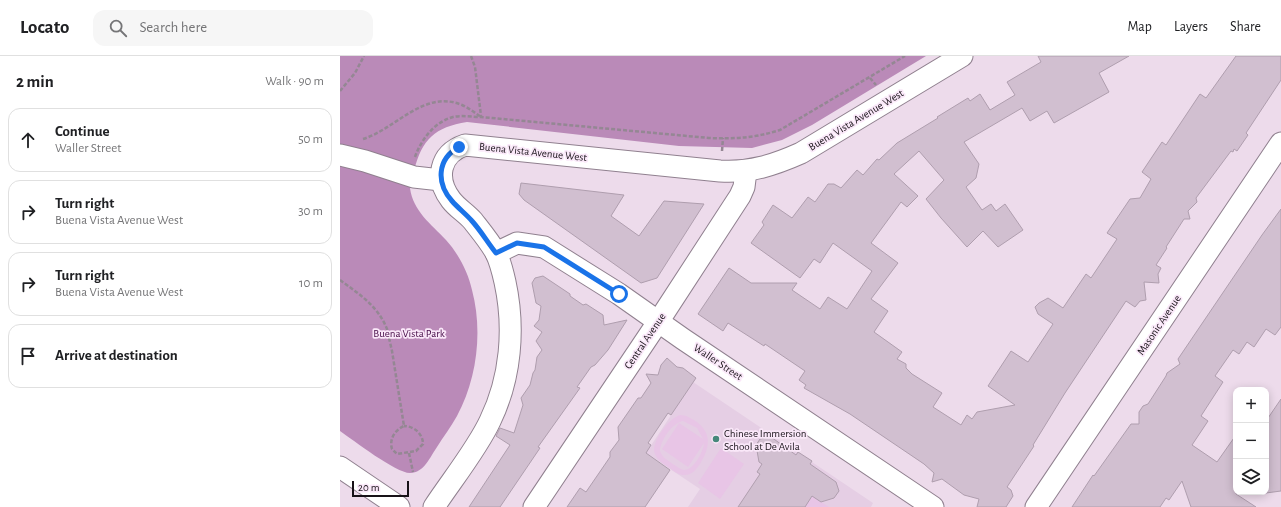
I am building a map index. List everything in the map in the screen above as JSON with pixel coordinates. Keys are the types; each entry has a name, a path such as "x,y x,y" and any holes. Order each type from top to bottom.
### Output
{"street":[{"name":"Buena Vista Avenue West","path":"441,180 441,168 445,158 453,150 465,145 720,171 746,171 776,164 801,153 962,56"},
{"name":"Masonic Avenue","path":"1036,507 1281,143"},
{"path":"340,155 365,161 414,177 441,180 445,191 452,201 472,220 496,253 505,280 510,317 510,347 507,372 490,421 434,507"},
{"name":"Central Avenue","path":"534,507 658,322 740,196 744,187 746,171"},
{"name":"Waller Street","path":"496,253 517,243 544,247 619,294 658,322 933,507"},
{"path":"340,468 399,507"}],"path":[{"path":"340,91 355,73 364,56"},
{"path":"471,56 475,67 481,117"},
{"path":"414,177 414,162 416,156 430,131 453,117 481,117 745,139 780,130 905,56"},
{"path":"360,140 373,136 408,113 428,104 446,101 462,105 481,117"},
{"path":"722,151 723,138"},
{"path":"340,280 367,300 382,318 392,351 404,426"},
{"path":"404,426 411,426 416,429 423,440 423,444 419,450 409,453 397,454 394,452 391,445 396,432 404,426"},
{"path":"409,453 413,472"}],"shaded area":[{"name":"Chinese Immersion School at De Avila","path":"693,382 873,503 871,507 688,507 700,489 646,453"},
{"path":"682,415 694,420 700,425 707,435 708,446 706,452 697,468 688,475 673,471 656,457 654,450 659,435 667,424 676,417","holes":["683,421 697,428 703,439 679,423 662,449 688,467 704,443 700,455 691,467 684,470 663,456 660,451 662,442 667,433 675,425 679,422"]},
{"path":"721,448 744,464 720,499 698,483"},
{"path":"812,496 829,507 805,507"}],"green space":[{"name":"Buena Vista Park","path":"340,56 926,56 812,125 782,140 752,148 679,146 467,122 446,127 438,131 426,143 421,151 417,160 410,188 415,204 419,210 450,245 465,270 470,283 475,306 477,322 476,354 469,386 464,402 457,416 426,464 419,470 410,473 404,472 385,462 340,431"}],"building":[{"path":"1038,56 1129,56 1099,73 1109,92 1054,123 1047,111 1030,121 1022,108 964,142 979,164 976,178 966,187 982,210 991,204 996,211 1005,204 1023,230 998,247 983,231 967,247 926,199 944,180 919,151 894,174 918,196 907,207 901,202 871,243 898,263 871,299 888,311 874,332 902,352 897,359 906,364 906,368 912,374 942,393 933,407 961,425 967,415 972,419 977,412 1015,405 988,386 1011,351 1028,362 1053,324 1038,314 1035,307 1048,298 1063,308 1086,274 1091,278 1117,239 1107,233 1130,199 1140,198 1151,179 1142,172 1162,142 1166,145 1200,94 1206,98 1236,56 1281,56 1281,80 1246,133 1248,135 1237,151 1234,149 1233,152 1231,151 1196,198 1197,202 1188,211 1190,219 1184,219 1166,247 1167,248 1156,265 1161,268 1158,274 1159,283 1144,282 1146,300 1140,301 1135,307 1126,301 1065,393 1033,445 1034,446 1007,487 1011,490 1013,496 1006,507 977,507 979,499 964,495 942,479 932,482 934,473 924,464 850,414 804,388 806,385 799,380 805,371 765,344 764,346 728,323 723,331 698,314 729,268 751,283 797,283 792,290 820,309 828,297 847,309 872,271 833,243 820,263 814,259 800,278 751,243 764,225 762,222 773,205 792,218 808,197 815,202 828,184 834,184 841,188 857,170 863,175 877,159 879,160 897,143 968,98 970,101 980,94 990,110 1015,95 1007,82 1041,62"},
{"path":"521,183 624,195 611,216 639,236 664,201 704,204 657,278 641,283 524,200 519,194"},
{"path":"1281,209 1281,327 1275,335 1266,329 1254,347 1247,342 1239,354 1233,350 1215,376 1223,382 1201,416 1208,421 1192,445 1217,462 1233,439 1233,495 1238,495 1256,507 1191,507 1182,481 1169,500 1166,498 1160,507 1072,507 1093,475 1094,476 1131,424 1139,424 1139,412 1143,406 1148,404 1167,373 1180,364 1178,359"},
{"path":"543,276 570,294 570,296 583,305 586,304 603,315 604,325 627,320 608,350 595,365 591,367 577,387 580,388 538,447 540,448 500,507 469,507 510,445 496,436 500,428 514,433 523,405 521,398 530,385 535,370 537,357 542,350 536,341 542,332 534,326 539,320 541,306 536,303 532,283 535,278"},
{"path":"667,358 677,367 683,368 696,378 671,415 668,413 648,443 651,445 646,453 670,470 645,507 567,507 580,488 586,492 610,457 610,452 619,440 618,427 638,398 641,398 651,383 646,374 658,375 661,365"},
{"path":"1281,399 1281,491 1269,493 1269,423 1269,417"},
{"path":"771,437 796,455 798,452 812,461 810,464 836,482 839,491 834,498 821,502 812,496 805,507 738,507 760,474 757,472 762,464 759,462 756,445 760,439"}],"place":[{"name":"Chinese Immersion School at De Avila","path":"716,439"}],"route":[{"path":"459,147 453,150 445,158 441,168 441,180 445,191 452,201 472,220 496,253 517,243 544,247 619,294"}]}
